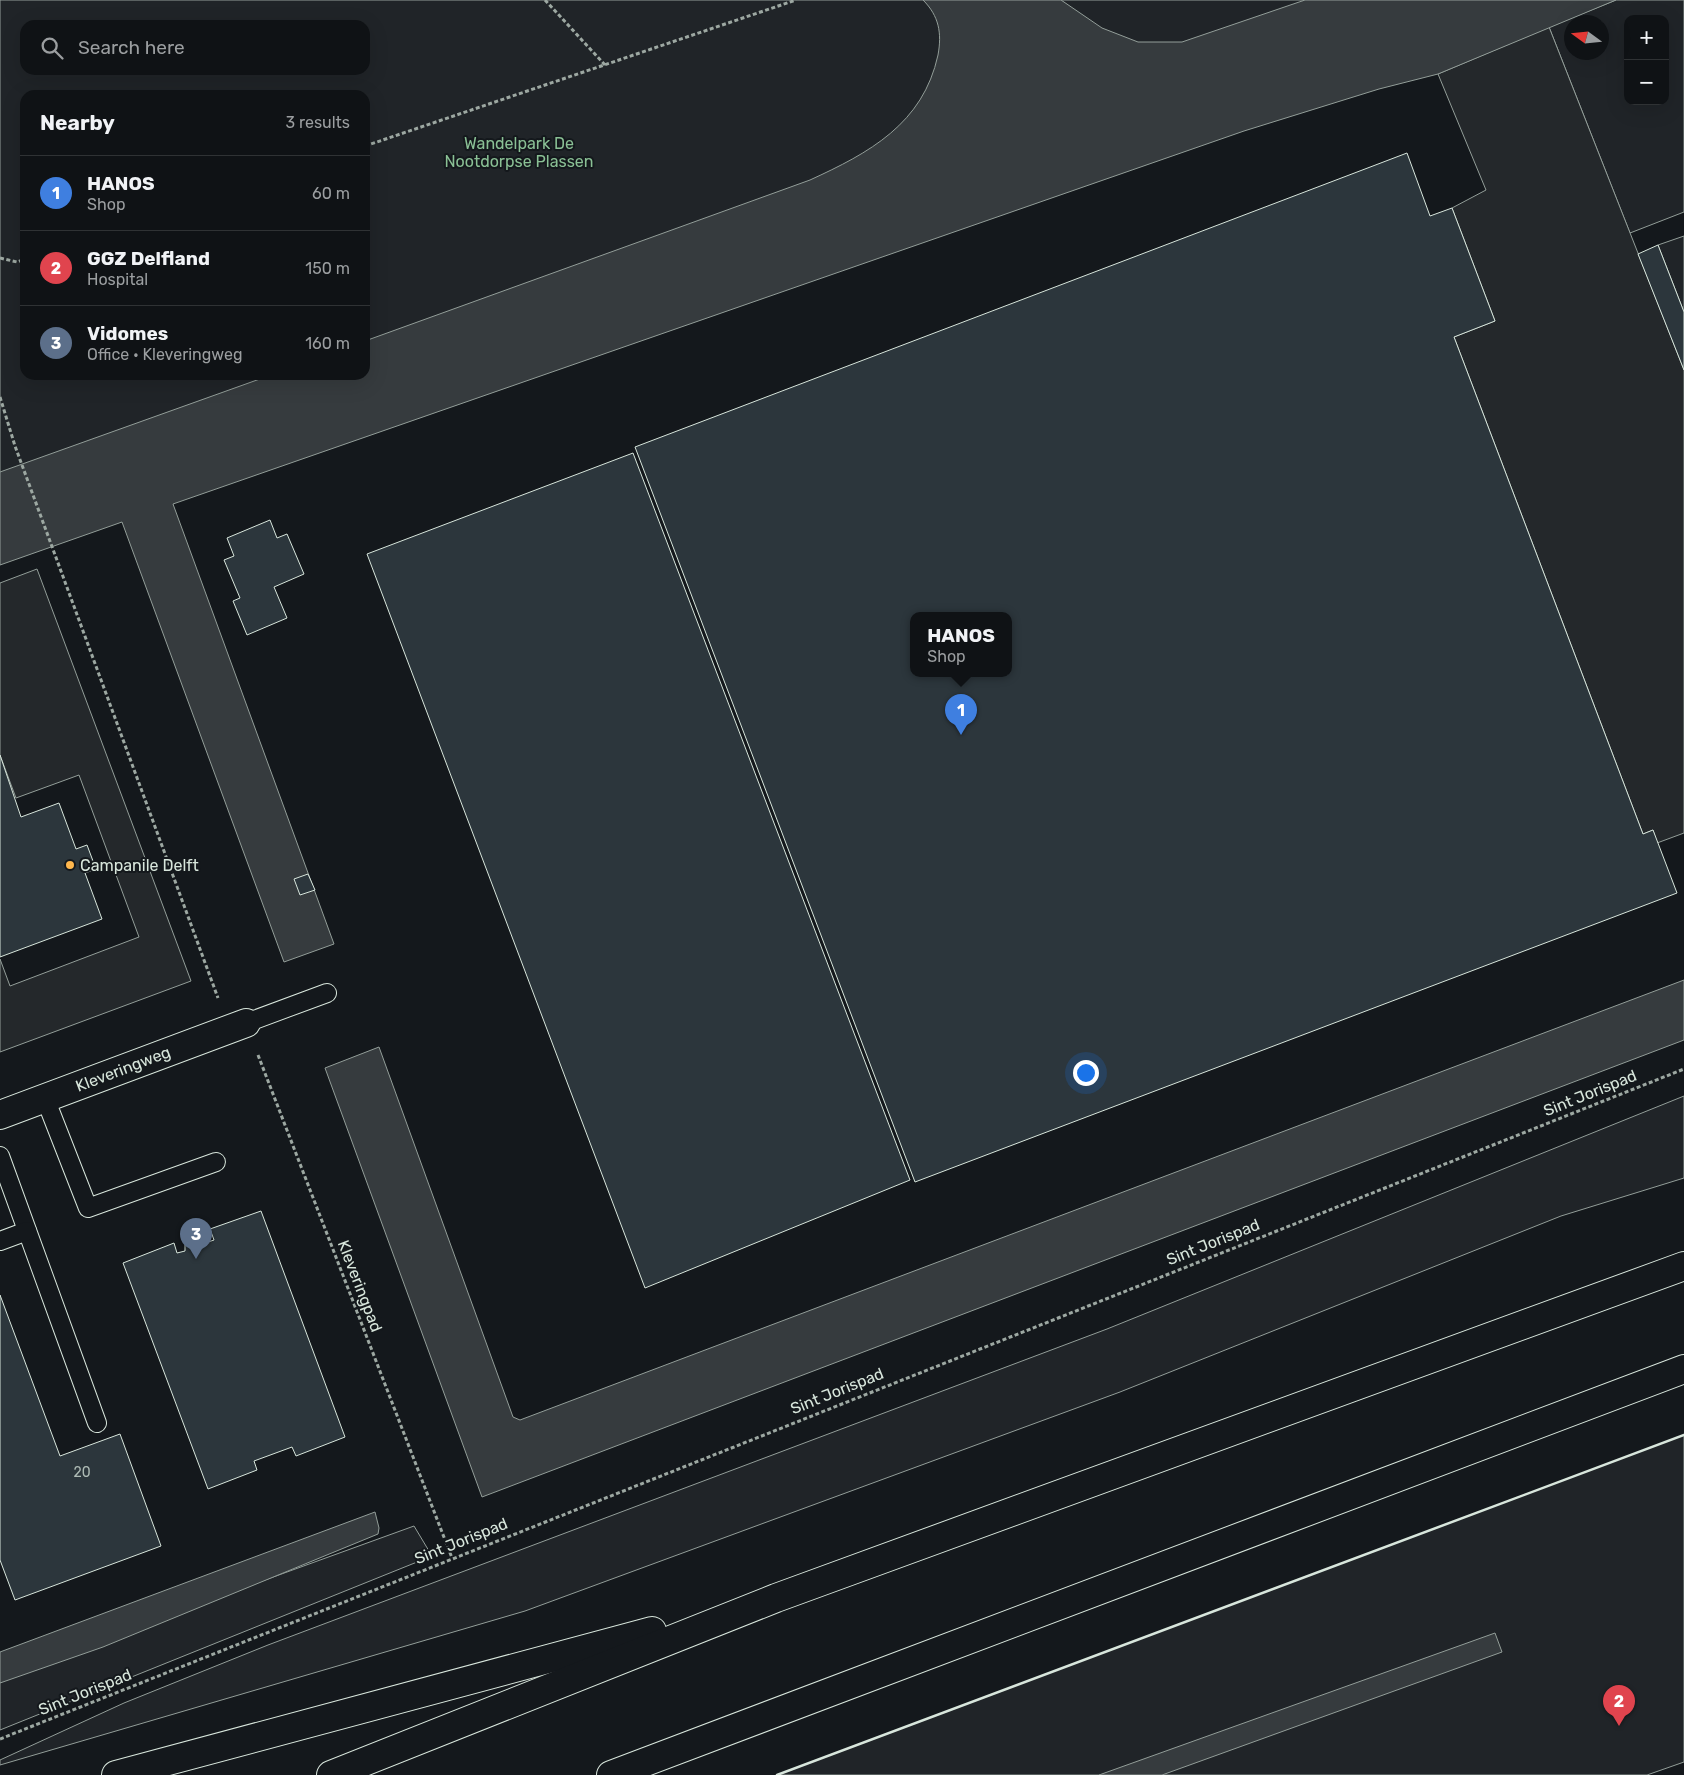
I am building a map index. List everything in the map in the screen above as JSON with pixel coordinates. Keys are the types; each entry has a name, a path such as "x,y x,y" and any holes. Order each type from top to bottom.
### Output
{"main road":[{"name":"Kleveringweg","path":"0,1115 237,1026"},
{"path":"331,1775 776,1598 1684,1266"},
{"path":"611,1775 1684,1369"},
{"path":"116,1775 776,1598"}],"lane":[{"path":"237,1026 327,993"},
{"path":"45,1098 88,1208 216,1162"},
{"path":"0,1156 97,1423"},
{"path":"0,1241 27,1231"}],"path":[{"path":"545,0 605,65"},
{"path":"370,144 796,0"},
{"path":"0,258 17,262 20,261"},
{"name":"Kleveringpad","path":"0,397 15,446 61,569 237,1026 452,1558"},
{"name":"Sint Jorispad","path":"0,1739 1684,1069"}],"green space":[{"name":"Wandelpark De Nootdorpse Plassen","path":"0,0 1407,0 0,519"},
{"path":"1616,0 1684,0 1684,212 1630,233 1549,27 1564,21 1564,60 1609,60 1609,15 1579,15"},
{"path":"1684,236 1684,312 1658,245"},
{"path":"1684,1096 1684,1178 1561,1216 1120,1392 525,1611 0,1765 0,1760 124,1703 268,1645 1107,1329"},
{"path":"1684,1435 1684,1762 1647,1775 777,1775"},
{"path":"414,1526 432,1556 0,1730 0,1676"}],"shaded area":[{"path":"923,0 1061,0 1102,28 1138,42 1182,42 1305,0 1616,0 1580,15 1564,15 1564,22 1438,74 1379,89 1244,131 173,504 334,944 284,962 122,522 0,565 0,472 257,380 370,380 370,339 810,180 832,170 872,147 890,133 906,118 920,100 931,79 938,55 940,39 938,25 933,12"},
{"path":"1549,27 1684,370 1684,833 1657,843 1653,830 1643,834 1454,337 1495,321 1452,208 1486,190 1438,74"},
{"path":"37,569 191,981 0,1052 0,959 10,986 139,937 79,775 16,798 0,755 0,583"},
{"path":"1684,980 1684,1040 482,1497 325,1068 379,1047 513,1417 520,1420"},
{"path":"375,1512 379,1528 378,1534 103,1647 0,1683 0,1652"},
{"path":"1495,1633 1502,1652 1162,1775 1099,1775"}],"building":[{"path":"1407,153 1430,216 1452,208 1495,321 1454,337 1643,834 1653,830 1677,893 915,1182 635,447"},
{"path":"1658,245 1684,312 1684,370 1638,254"},
{"path":"633,453 910,1180 645,1288 367,554"},
{"path":"270,520 277,538 287,534 304,574 274,587 287,618 247,635 233,601 240,598 224,560 234,556 227,538"},
{"path":"0,755 21,817 59,803 76,849 87,845 96,869 85,873 102,919 0,957"},
{"path":"308,874 315,890 300,895 294,879"},
{"path":"261,1211 345,1437 296,1456 292,1447 254,1461 257,1470 208,1489 123,1263 174,1243 177,1253 185,1251 185,1244 189,1240 195,1241 199,1245 214,1240 210,1229"},
{"path":"0,1295 60,1456 120,1434 161,1546 15,1600 0,1560"}],"wall":[{"path":"777,1775 1684,1435"}],"place":[{"name":"HANOS","path":"961,735"},
{"name":"Campanile Delft","path":"70,865"},
{"name":"Vidomes","path":"196,1259"},
{"name":"GGZ Delfland","path":"1619,1726"}]}
